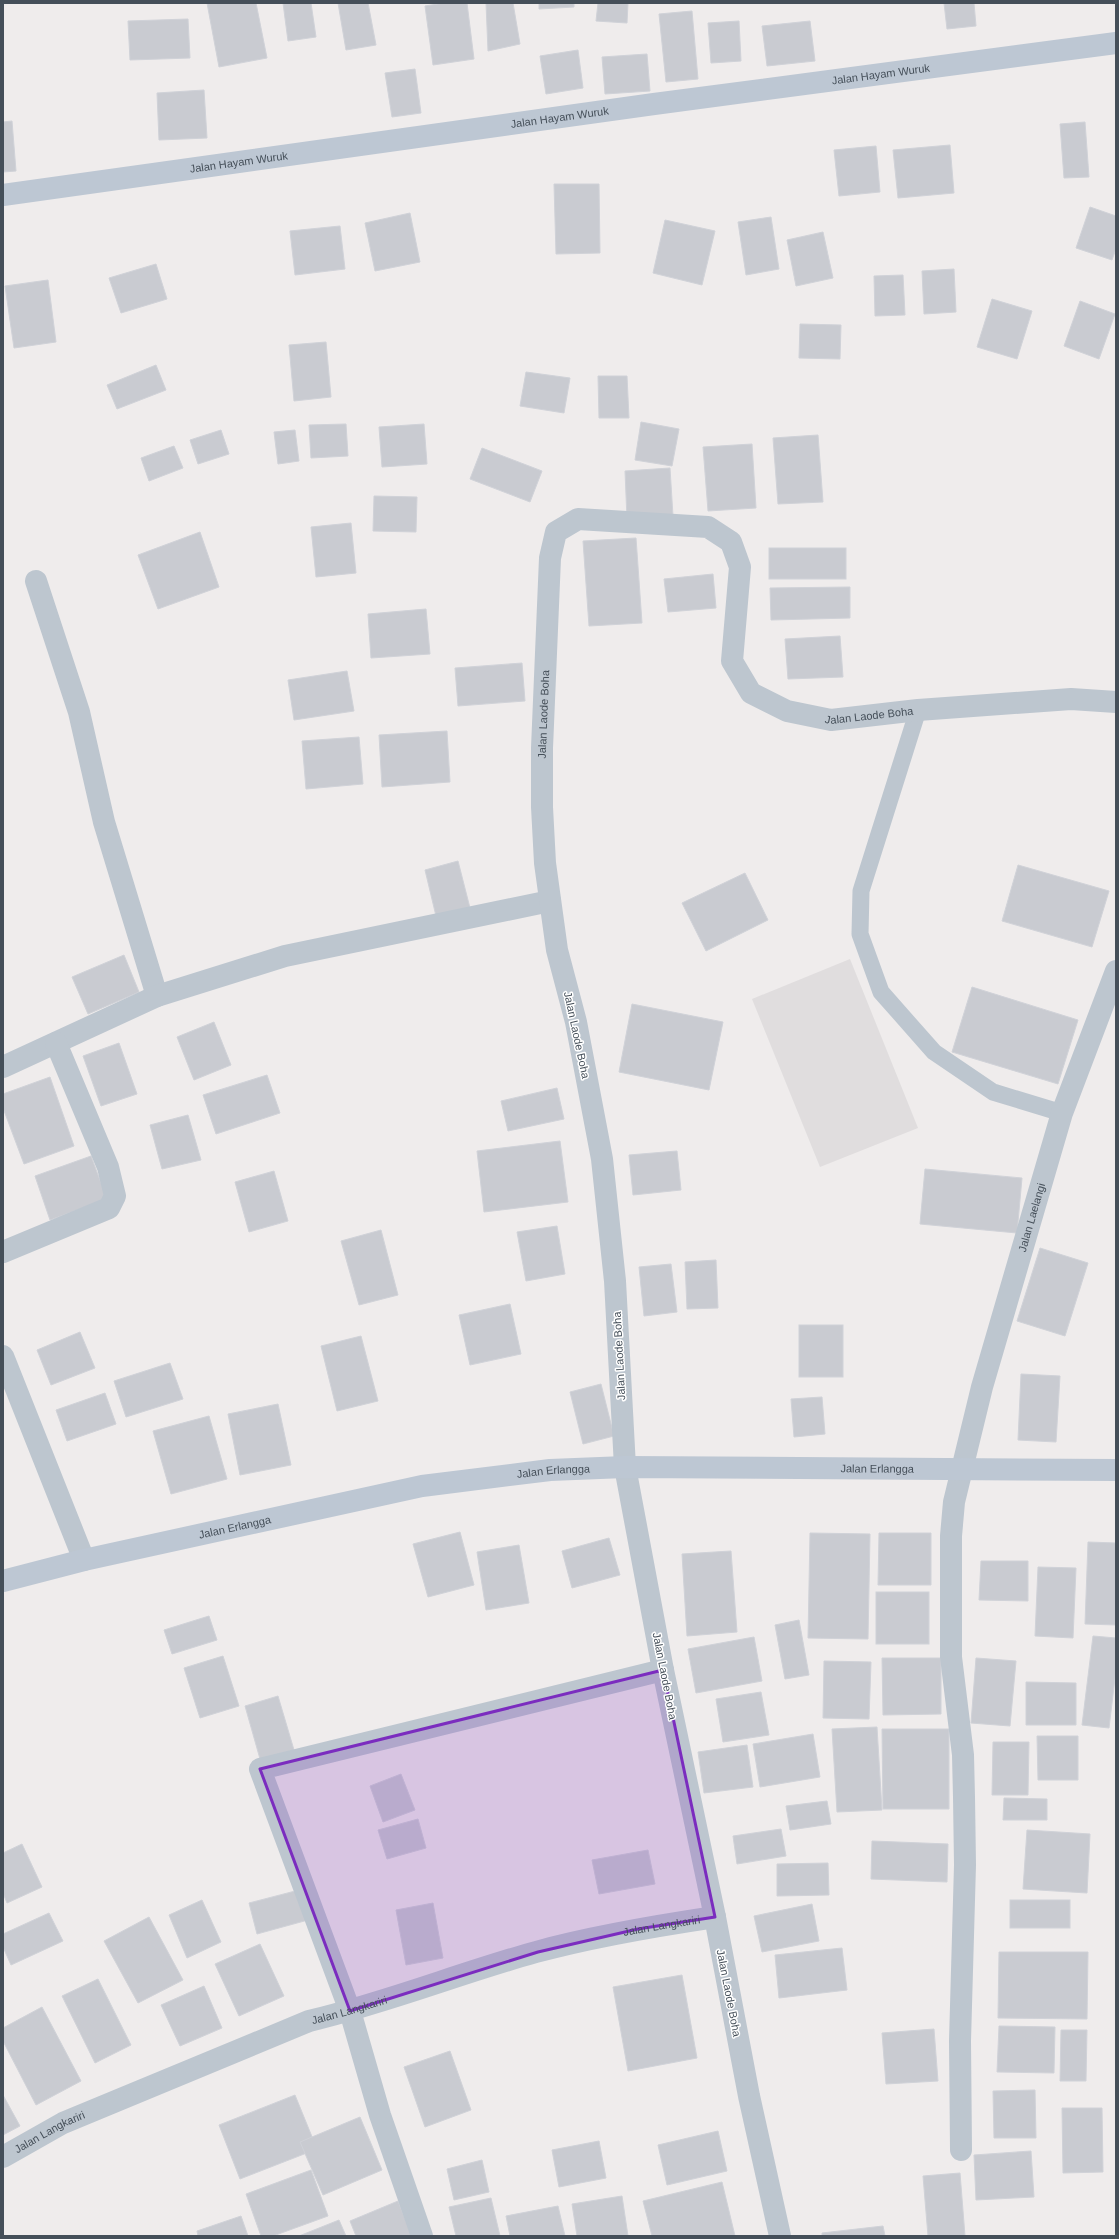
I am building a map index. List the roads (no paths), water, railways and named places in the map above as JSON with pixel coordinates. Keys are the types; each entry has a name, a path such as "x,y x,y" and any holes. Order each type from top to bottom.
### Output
{"street":[{"name":"Jalan Hayam Wuruk","path":"3,195 654,104 1116,43"},
{"name":"Jalan Laode Boha","path":"780,2236 749,2096 663,1670 624,1467 615,1282 602,1159 576,1022 557,950 550,901 542,807 550,558 556,532 578,519 708,527 731,542 740,567 732,661 751,694 787,711 831,720 918,710 1071,699 1116,702"},
{"path":"36,581 78,712 104,822 157,996"},
{"path":"3,1068 157,996 285,956 550,901"},
{"name":"Jalan Laelangi","path":"961,2150 960,2041 965,1865 963,1755 951,1657 951,1536 954,1502 982,1387 1062,1113 1116,971"},
{"path":"3,1252 109,1208 115,1196 108,1167 56,1043"},
{"path":"3,1356 84,1560"},
{"name":"Jalan Erlangga","path":"3,1581 84,1560 422,1486 550,1470 624,1467 1116,1470"},
{"path":"422,2236 380,2115 350,2011 260,1769 663,1670"},
{"name":"Jalan Langkariri","path":"3,2157 63,2123 309,2021 350,2011 538,1952 638,1929 714,1917"}],"lane":[{"path":"918,710 861,891 860,934 875,977 881,992 934,1052 993,1092 1062,1113"}]}
